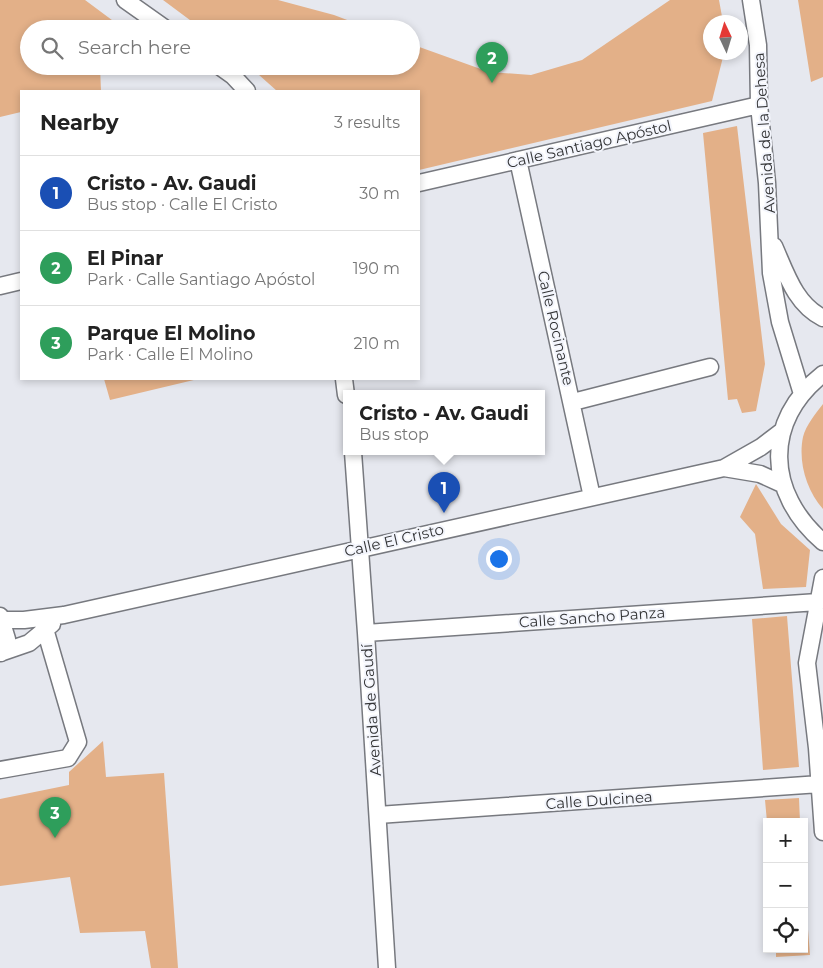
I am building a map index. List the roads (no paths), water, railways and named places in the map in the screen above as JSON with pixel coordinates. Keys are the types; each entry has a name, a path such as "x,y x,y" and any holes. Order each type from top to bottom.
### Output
{"street":[{"path":"125,0 153,20"},
{"name":"Avenida de la Dehesa","path":"751,0 758,45 759,106 770,237 771,273 780,322 802,394"},
{"path":"232,75 246,90"},
{"name":"Calle Santiago Apóstol","path":"420,183 759,106"},
{"name":"Calle Rocinante","path":"518,160 573,402 592,497"},
{"name":"Avenida de la Dehesa","path":"770,237 794,292 812,313 823,318"},
{"path":"0,286 20,281"},
{"path":"573,402 710,367"},
{"path":"823,374 802,394 782,431 778,447 782,484 812,532 823,542"},
{"name":"Calle El Cristo","path":"0,653 7,639 1,619 64,615 724,468 761,447 782,431"},
{"name":"Avenida de Gaudí","path":"353,455 378,815 386,968"},
{"name":"Calle El Cristo","path":"724,468 760,474 782,484"},
{"path":"823,578 807,664 817,748 823,832"},
{"name":"Calle Sancho Panza","path":"366,633 818,602"},
{"name":"Calle El Cristo","path":"0,653 29,643 44,629 64,615"},
{"path":"0,770 68,758 78,742 44,629"},
{"path":"817,748 823,706"},
{"name":"Calle Dulcinea","path":"378,815 820,784"}],"place":[{"name":"El Pinar","path":"492,83"},
{"name":"Cristo - Av. Gaudi","path":"444,513"},
{"name":"Parque El Molino","path":"55,838"}]}
